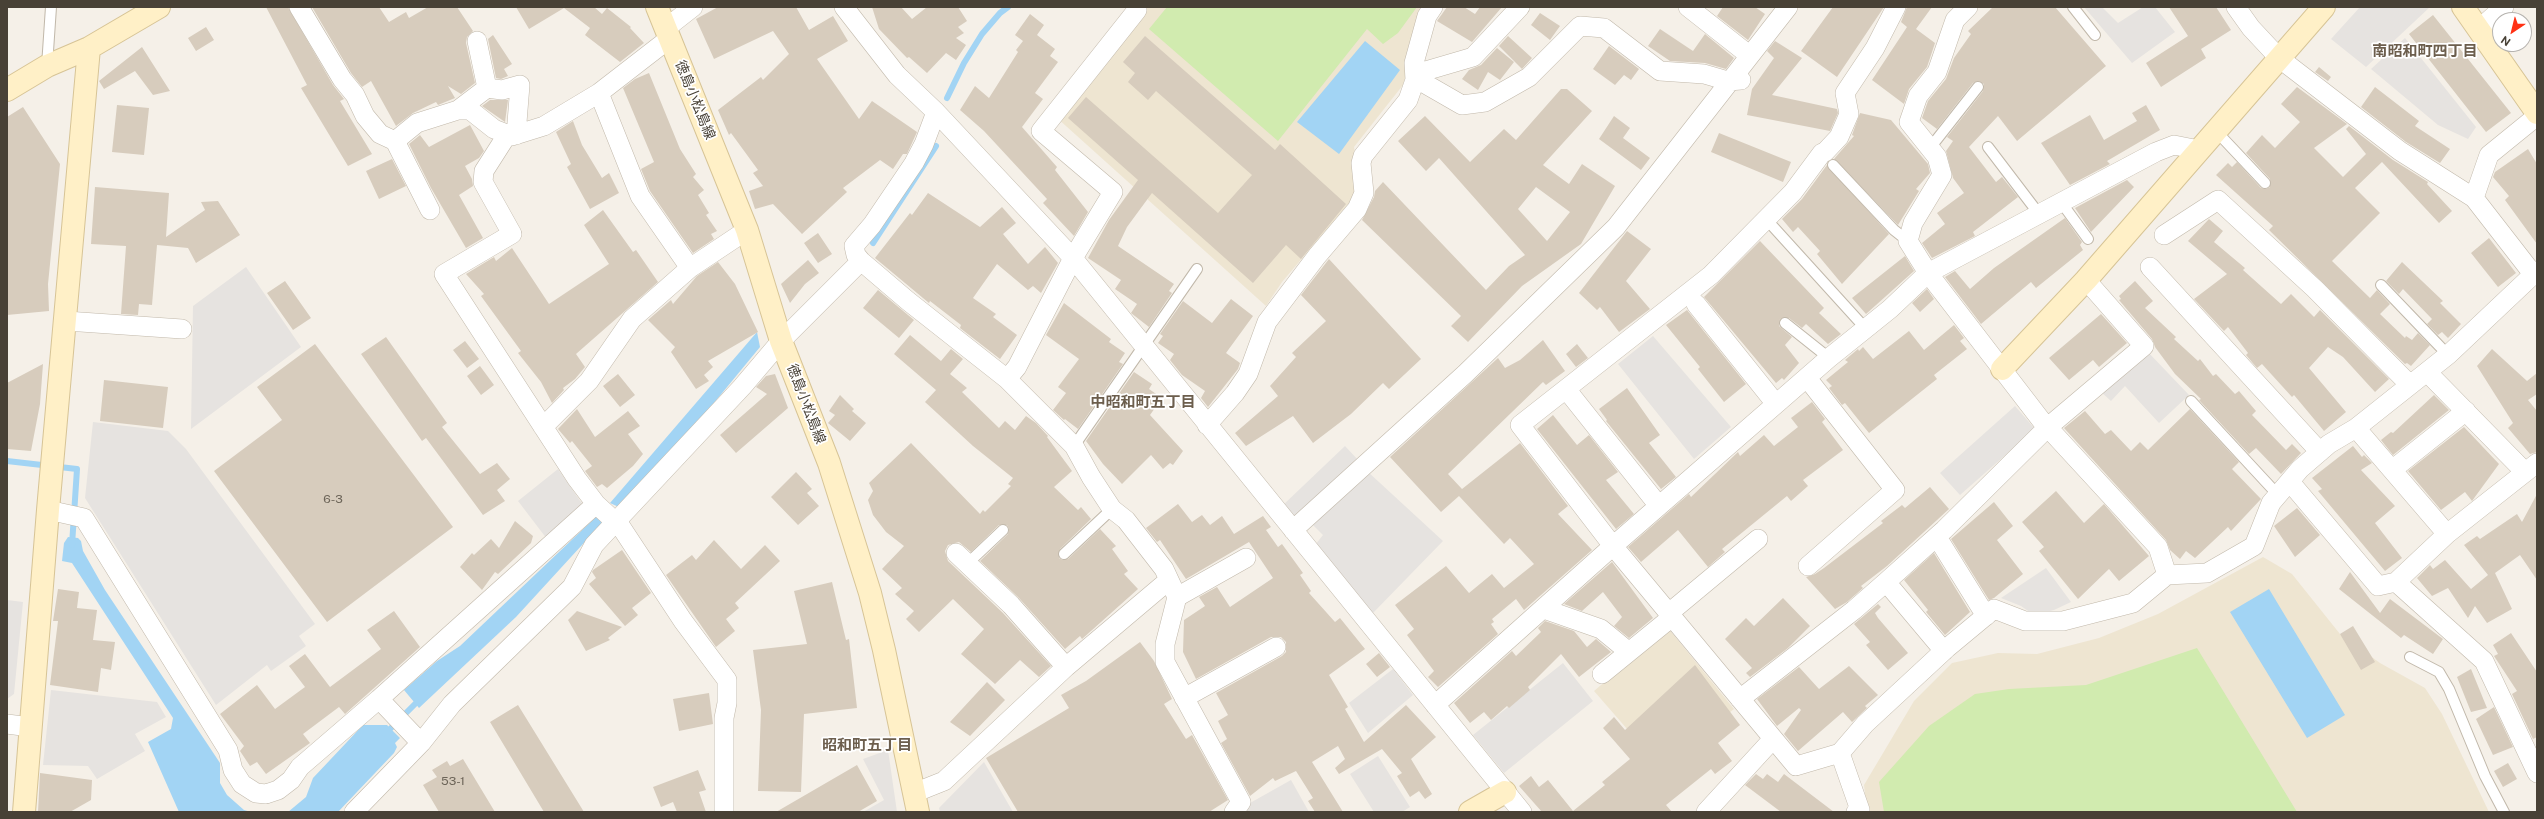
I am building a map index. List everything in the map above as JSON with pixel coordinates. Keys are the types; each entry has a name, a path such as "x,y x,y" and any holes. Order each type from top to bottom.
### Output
{"street":[{"path":"7,90 47,66 89,48 159,7"},
{"path":"299,7 342,79 355,95 365,116 380,134 394,141 430,210"},
{"name":"徳島小松島線","path":"657,7 747,230 781,340 829,463 870,593 884,650 916,802"},
{"path":"394,141 417,123 458,110 470,110 494,130 511,135 544,126 599,92 668,33 693,7"},
{"path":"845,7 897,75 936,112 1073,258 1522,812"},
{"path":"1007,379 1017,367 1073,258 1113,192 1042,131 1137,10 1136,7"},
{"path":"1207,425 1235,393 1248,374 1267,322 1317,256 1357,209 1364,193 1361,163 1364,156 1404,105 1415,77 1414,63 1427,16 1433,7"},
{"path":"1415,77 1473,57 1520,7"},
{"path":"1688,7 1749,55"},
{"path":"1896,7 1875,48 1845,93 1849,114 1838,137 1825,152 1822,153 1792,192 1767,220 1739,244 1711,275 1520,425 1613,546 1740,699 1772,740 1796,766 1840,753 1865,724 1944,651 1994,609 2025,621 2063,621 2133,603 2167,575 2207,572 2254,546 2271,503 2320,452 2356,428 2448,355 2535,272 2474,198 2400,151 2279,58 2251,28 2236,7"},
{"path":"1968,7 1954,20 1937,72 1918,96 1909,122 1937,157 1942,175 1912,223 1908,241 1928,273 2048,427 2158,547 2167,575"},
{"path":"2002,368 2086,280 2324,7"},
{"path":"2463,7 2537,115 2490,155 2474,198"},
{"path":"2479,29 2504,7"},
{"path":"1293,530 1465,374 1616,227 1719,97 1737,80 1749,55 1785,8"},
{"path":"1415,77 1462,105 1485,102 1529,77 1580,26 1604,28 1660,71 1704,74 1737,80"},
{"path":"477,41 487,88"},
{"path":"24,812 30,726 55,511 53,463 89,48"},
{"path":"458,110 487,88 502,90 520,85 511,135 484,171 483,182 512,234 444,274 577,479 606,512 683,621 727,680 727,703 724,718 724,812"},
{"path":"599,92 640,196 690,268"},
{"path":"936,112 924,144 914,163 872,225 854,246 856,256 908,301 1007,379 1074,446 1091,477 1112,509 1126,520 1164,569 1177,597 1165,644 1165,662 1240,802 1234,812"},
{"path":"1435,705 1613,546 1829,358 1866,329 1928,273 2174,145 2199,150"},
{"path":"2164,235 2218,200 2314,289 2410,385"},
{"path":"543,426 589,381 632,319 690,268 747,230"},
{"path":"55,511 84,518 228,750 233,770 242,784 256,793 266,794 278,790 291,780 300,767 384,705 606,512 862,261"},
{"path":"2150,267 2320,452"},
{"path":"1740,699 1886,582 1937,536 2048,427 2144,346 2086,280"},
{"path":"1696,304 1776,404"},
{"path":"66,322 182,329"},
{"path":"2284,488 2378,586 2396,582 2447,534 2531,468 2466,411 2427,372"},
{"path":"1807,378 1895,490 1808,566"},
{"path":"1566,389 1659,506"},
{"path":"2392,470 2466,411"},
{"path":"2356,428 2447,534"},
{"path":"354,812 415,737 452,704 572,587 606,512"},
{"path":"1937,536 1986,616"},
{"path":"1602,674 1758,539"},
{"path":"962,558 1011,605 1066,667"},
{"path":"1177,597 1246,558"},
{"path":"916,802 944,781 1066,667 1169,580"},
{"path":"1886,582 1944,651"},
{"path":"2396,582 2484,661 2537,774"},
{"path":"1544,609 1602,629 1629,652"},
{"path":"1184,698 1276,647"},
{"path":"384,705 415,737"},
{"path":"7,724 30,726"},
{"path":"1706,812 1772,740"},
{"path":"1840,753 1860,810 1856,812"},
{"path":"1470,812 1505,792"}],"lane":[{"path":"47,66 51,7"},
{"path":"2073,7 2095,35"},
{"path":"1930,148 1978,86"},
{"path":"2216,131 2265,183"},
{"path":"1988,147 2039,214"},
{"path":"1834,165 1894,230 1908,241"},
{"path":"2062,202 2088,239"},
{"path":"1767,220 1866,329"},
{"path":"1074,446 1197,269"},
{"path":"2381,285 2448,355"},
{"path":"1785,323 1829,358"},
{"path":"2191,400 2284,488"},
{"path":"1064,554 1112,509"},
{"path":"962,558 1003,530"},
{"path":"2410,657 2439,672 2449,689 2485,776 2504,812"}],"shaded area":[{"path":"1140,7 1428,7 1403,85 1354,147 1361,189 1282,282 1266,306 1056,117"},
{"path":"2084,7 2102,7 2118,23 2143,7 2155,7 2175,32 2132,63"},
{"path":"2360,7 2430,7 2366,67 2331,39"},
{"path":"2405,38 2476,127 2468,139 2438,125 2371,69"},
{"path":"246,267 301,347 191,429 193,306"},
{"path":"1653,336 1731,427 1694,459 1618,364"},
{"path":"2147,351 2189,395 2159,423 2125,386 2111,401 2100,391"},
{"path":"2015,406 2035,429 1960,495 1940,473"},
{"path":"93,422 168,431 186,449 315,624 299,636 306,646 271,671 267,665 216,705 85,498"},
{"path":"1345,446 1359,461 1293,521 1282,506"},
{"path":"558,469 583,505 547,539 518,501"},
{"path":"1367,471 1443,541 1373,613 1315,545 1323,535 1312,524"},
{"path":"2263,557 2292,574 2340,634 2380,663 2425,688 2442,714 2489,812 1867,812 1864,785 1914,701 1952,663 1998,653 2037,654 2099,638 2158,614"},
{"path":"2046,568 2071,602 2054,610 2034,615 2021,606 2001,598"},
{"path":"7,600 23,602 14,694 7,699"},
{"path":"1668,628 1734,709 1661,768 1594,691"},
{"path":"1563,663 1593,701 1504,773 1473,735"},
{"path":"1393,669 1413,695 1368,733 1349,703"},
{"path":"51,690 157,702 166,717 135,734 145,751 97,779 88,766 43,765"},
{"path":"888,750 897,812 863,812 884,800 863,759"},
{"path":"1378,756 1410,807 1402,812 1374,812 1350,774"},
{"path":"984,762 1013,812 940,812 939,808"},
{"path":"1291,780 1309,812 1245,812 1250,803"}],"green space":[{"path":"1167,7 1417,7 1398,33 1383,44 1367,29 1278,141 1149,29"},
{"path":"2197,648 2297,812 1884,812 1879,782 1929,726 1975,694 2009,689 2086,685"}],"water":[{"path":"1365,41 1400,70 1339,154 1297,122"},
{"path":"757,332 760,347 662,466 621,508 610,503"},
{"path":"598,515 604,521 516,617 419,708 404,690 437,661 460,646"},
{"path":"68,537 78,538 81,541 83,551 105,590 220,763 220,783 227,795 244,810 251,812 179,812 148,742 171,729 173,718 72,563 62,561 64,543"},
{"path":"2269,589 2345,715 2307,738 2230,612"},
{"path":"363,725 387,725 400,738 395,743 397,747 394,753 338,812 288,812 306,797 313,778"}],"building":[{"path":"266,7 288,7 333,85 344,99 340,101 372,154 348,166 301,88 307,85"},
{"path":"312,7 379,7 389,22 406,12 409,18 428,7 457,7 473,31 467,37 466,43 475,83 461,94 448,86 455,98 438,105 436,102 413,113 396,126 371,81 362,87 351,73"},
{"path":"516,7 594,7 602,14 607,8 631,27 630,28 644,43 620,62 585,35 590,28 564,8 529,29"},
{"path":"718,7 796,7 809,30 833,16 848,41 817,59 859,119 872,101 917,132 907,154 903,154 893,169 880,160 843,188 847,192 802,234 773,204 755,209 749,191 763,186 753,173 758,170 731,133 729,135 718,110 761,77 763,80 789,54 773,31 714,59 696,19"},
{"path":"872,7 901,7 912,19 927,7 958,7 967,21 958,27 964,33 956,38 966,45 956,60 946,53 927,73 909,57 907,58 879,29"},
{"path":"1447,7 1464,7 1475,14 1480,7 1502,7 1472,42 1437,21"},
{"path":"1723,7 1755,7 1765,14 1748,40 1717,16"},
{"path":"1833,7 1884,7 1837,77 1801,51"},
{"path":"1907,7 1932,7 1916,29 1935,43 1927,67 1909,89 1904,104 1872,80 1907,27 1901,22"},
{"path":"1993,7 2055,7 2106,66 2017,141 1998,116 1969,147 1996,182 2002,177 2018,197 1973,232 1975,236 1932,258 1922,243 1945,224 1937,213 1964,193 1953,178 1946,151 1953,141 1947,137 1983,91 1984,84 1979,81 1973,83 1937,129 1922,118 1928,101 1946,79 1954,58 1971,34 1968,31"},
{"path":"2169,7 2216,7 2231,30 2201,49 2206,58 2161,87 2146,63 2188,36"},
{"path":"1540,13 1560,26 1550,40 1531,25"},
{"path":"1030,14 1044,25 1037,35 1055,49 1050,56 1058,62 1035,93 1043,99 1022,127 1057,167 1055,170 1088,212 1074,236 1043,203 1047,199 984,131 960,110 975,86 989,98 1018,52 1016,50 1023,41 1015,35"},
{"path":"2433,15 2511,113 2486,132 2409,34"},
{"path":"206,27 214,40 196,51 188,38"},
{"path":"1660,29 1693,51 1705,34 1734,58 1726,69 1705,63 1670,61 1648,46"},
{"path":"493,35 512,64 504,69 508,76 501,79 496,78 488,39"},
{"path":"1145,36 1275,150 1280,144 1346,204 1301,259 1286,245 1253,283 1152,193 1127,227 1118,246 1174,284 1169,291 1172,293 1149,327 1131,313 1137,304 1115,289 1121,280 1088,258 1109,220 1138,180 1068,118 1086,97 1218,213 1252,175 1156,91 1148,100 1128,82 1135,73 1123,62"},
{"path":"1508,36 1532,58 1522,69 1499,46"},
{"path":"1775,41 1802,58 1772,95 1837,109 1838,113 1830,131 1747,115 1752,89 1774,58 1767,51"},
{"path":"1609,46 1639,69 1631,80 1624,75 1615,85 1593,69"},
{"path":"142,47 170,91 153,95 135,71 104,89 99,81"},
{"path":"1497,48 1514,62 1500,80 1488,72 1478,90 1462,79 1469,70 1481,65"},
{"path":"2319,67 2331,77 2328,81 2315,72"},
{"path":"649,73 680,149 696,174 693,177 704,190 698,195 709,213 706,215 717,231 711,234 714,239 693,253 650,191 641,169 654,162 623,88 635,79"},
{"path":"2297,87 2347,124 2314,148 2343,177 2366,154 2346,129 2349,126 2393,160 2428,182 2427,184 2452,211 2439,223 2382,162 2355,188 2380,213 2332,261 2370,298 2377,290 2390,304 2380,314 2405,338 2406,336 2412,340 2418,333 2430,345 2411,366 2407,363 2405,364 2269,230 2273,226 2216,175 2228,163 2232,167 2237,162 2261,188 2266,189 2270,187 2270,179 2246,153 2262,135 2275,148 2300,122 2281,104"},
{"path":"2375,87 2419,121 2415,126 2450,149 2440,163 2406,142 2361,107"},
{"path":"1561,89 1567,89 1592,111 1543,165 1569,184 1582,164 1615,186 1581,244 1522,286 1468,342 1451,326 1461,316 1362,220 1374,197 1375,191 1383,182 1486,290 1509,266 1525,255 1439,158 1426,171 1398,141 1425,116 1470,162 1504,129 1516,140","holes":["1536,187 1570,212 1547,241 1518,209"]},
{"path":"490,100 508,100 505,122 482,106"},
{"path":"117,105 149,108 144,155 112,152"},
{"path":"2146,105 2160,130 2107,161 2110,164 2070,185 2041,143 2090,115 2104,140 2137,121 2132,113"},
{"path":"23,107 60,164 48,284 49,311 7,315 7,117"},
{"path":"1860,113 1891,120 1928,164 1930,173 1916,189 1919,191 1898,225 1834,159 1854,136 1852,135"},
{"path":"1614,116 1630,128 1623,138 1650,158 1641,170 1599,139"},
{"path":"573,121 582,145 602,178 609,173 619,193 590,209 567,167 571,164 556,132"},
{"path":"470,125 484,151 479,158 465,166 472,179 473,186 459,195 483,238 466,248 431,188 409,144 420,135 429,147"},
{"path":"1719,133 1791,162 1783,182 1711,152"},
{"path":"2528,149 2537,164 2537,244 2505,200 2509,196 2493,177 2495,172"},
{"path":"392,159 406,186 379,199 366,171"},
{"path":"1827,165 1889,234 1842,284 1817,254 1820,251 1798,227 1793,232 1782,219 1802,199"},
{"path":"2127,180 2134,187 2091,232 2075,208"},
{"path":"95,187 169,193 166,237 205,210 201,202 218,201 240,235 196,263 188,248 157,245 152,305 139,304 138,315 121,314 126,246 91,244"},
{"path":"928,193 980,227 1002,207 1016,223 1003,234 1028,264 1045,247 1058,263 1041,293 1033,286 1028,290 997,264 973,298 996,314 993,317 1017,335 1000,359 960,328 961,325 930,301 929,303 875,258 910,213 912,215"},
{"path":"603,210 633,252 636,250 658,282 576,354 585,367 575,379 563,388 564,390 552,403 541,382 518,353 521,351 481,296 484,294 466,274 494,257 496,261 512,248 549,304 609,264 584,225"},
{"path":"2065,218 2082,242 2080,245 2083,250 2036,288 2031,282 1981,324 1945,277 1955,271 1970,289 1994,268"},
{"path":"2209,219 2223,231 2214,242 2245,268 2243,270 2281,304 2291,294 2314,317 2320,310 2389,379 2375,392 2343,357 2328,347 2309,368 2346,412 2324,431 2294,395 2292,397 2262,364 2257,368 2246,355 2248,353 2228,327 2224,331 2194,299 2227,274 2188,241"},
{"path":"1627,231 1651,249 1626,281 1650,309 1619,332 1600,307 1597,310 1579,293"},
{"path":"818,233 832,254 818,263 804,243"},
{"path":"2489,238 2516,273 2498,287 2471,253"},
{"path":"1760,241 1824,308 1819,313 1841,334 1828,344 1806,324 1802,328 1789,318 1780,319 1779,326 1792,337 1785,345 1799,363 1784,380 1782,378 1776,383 1704,297"},
{"path":"1905,256 1914,271 1866,314 1852,298"},
{"path":"1329,259 1421,359 1389,389 1383,383 1351,414 1313,443 1293,416 1246,446 1235,433 1278,396 1270,386 1296,357 1292,353 1326,321 1301,295"},
{"path":"808,260 819,273 805,284 790,303 781,284"},
{"path":"718,262 735,284 758,332 708,361 713,367 704,375 709,381 696,389 671,352 675,347 648,320 671,300 673,304 697,276"},
{"path":"2402,262 2443,301 2440,303 2461,324 2448,338 2442,332 2438,335 2427,324 2432,319 2403,289 2399,294 2386,281"},
{"path":"285,281 311,318 293,330 267,293"},
{"path":"2135,281 2153,301 2145,308 2176,337 2174,339 2198,361 2200,359 2213,376 2216,374 2235,394 2239,391 2256,411 2252,415 2286,450 2292,444 2301,453 2281,474 2256,448 2249,454 2199,400 2201,399 2175,374 2155,347 2152,339 2119,300 2121,299 2119,296"},
{"path":"1927,289 1934,299 1920,312 1912,303"},
{"path":"878,290 914,320 899,338 863,308"},
{"path":"1231,299 1253,316 1226,353 1240,363 1238,369 1208,407 1201,398 1205,391 1182,375 1170,360 1174,354 1158,343 1163,336 1160,334 1183,301 1212,323"},
{"path":"1064,303 1111,339 1109,342 1125,353 1119,362 1123,364 1078,429 1065,419 1064,420 1053,410 1066,393 1058,387 1079,359 1046,335"},
{"path":"1687,310 1746,384 1724,402 1698,369 1700,367 1666,325"},
{"path":"2101,314 2127,343 2099,367 2093,360 2069,380 2049,358"},
{"path":"1954,325 1964,338 1960,341 1967,349 1934,375 1937,379 1869,433 1845,403 1842,405 1829,388 1832,386 1826,380 1848,362 1845,360 1858,349 1859,351 1863,347 1873,359 1909,331 1924,350"},
{"path":"910,335 941,361 951,349 963,359 950,374 967,388 962,392 999,428 1005,421 1015,430 1026,416 1036,423 1048,436 1047,437 1072,471 1054,487 1078,510 1081,507 1091,519 1060,549 1059,558 1062,560 1068,559 1100,529 1116,546 1112,549 1128,571 1124,574 1138,589 1082,639 1080,636 1065,649 1019,598 980,561 1008,534 1009,529 1007,525 999,525 971,552 959,542 948,545 945,551 948,561 1003,613 1051,666 1039,677 1020,660 995,684 961,654 984,629 953,599 919,632 906,619 914,611 895,594 902,588 882,569 904,546 886,532 873,515 868,500 873,491 869,483 911,443 980,514 983,510 985,512 1011,486 1008,484 1013,478 973,446 925,402 936,390 894,354"},
{"path":"386,337 447,423 442,427 480,474 497,463 510,479 497,490 505,501 483,515 426,438 422,441 361,354"},
{"path":"1543,340 1565,371 1546,385 1543,382 1448,474 1462,489 1520,443 1568,506 1558,514 1592,550 1524,610 1516,599 1492,619 1494,622 1491,624 1498,634 1438,687 1428,677 1434,671 1407,635 1414,629 1395,605 1446,566 1469,593 1492,574 1504,588 1534,564 1510,538 1504,544 1459,496 1441,512 1390,457 1498,358 1505,368 1520,360"},
{"path":"465,341 479,359 467,368 453,350"},
{"path":"315,344 453,527 327,622 214,471 282,420 257,387"},
{"path":"1577,344 1588,358 1576,367 1566,354"},
{"path":"2492,349 2527,381 2537,373 2537,394 2528,400 2537,411 2537,452 2530,454 2508,428 2513,423 2477,366"},
{"path":"43,364 40,404 31,451 7,449 7,383"},
{"path":"480,366 494,385 481,395 467,376"},
{"path":"1134,372 1152,384 1149,389 1162,398 1150,415 1183,451 1173,465 1170,463 1163,469 1151,455 1122,484 1103,464 1086,441"},
{"path":"618,374 635,395 620,407 603,386"},
{"path":"775,374 788,408 736,453 720,435 767,394 756,387 766,376"},
{"path":"104,380 168,387 163,428 100,421"},
{"path":"1627,388 1660,435 1649,443 1676,477 1661,489 1606,421 1607,420 1599,409"},
{"path":"840,395 854,409 852,411 866,423 850,441 828,423 835,415 829,411"},
{"path":"2434,395 2449,410 2393,455 2381,440 2391,432 2393,433"},
{"path":"1812,402 1825,419 1822,422 1843,450 1803,480 1808,486 1791,501 1787,496 1722,549 1725,552 1708,567 1678,530 1641,562 1628,547 1689,494 1691,497 1738,452 1740,456 1764,435 1774,446 1798,427 1791,418"},
{"path":"577,409 595,437 628,411 640,426 628,434 643,454 633,466 607,488 602,484 597,487 585,471 592,466 572,441 570,443 558,429"},
{"path":"2190,409 2239,462 2232,469 2261,499 2231,531 2228,527 2195,558 2186,551 2180,559 2170,550 2166,540 2064,428 2085,411 2105,434 2111,430 2131,451 2140,442 2148,450"},
{"path":"1553,415 1577,445 1589,435 1618,472 1606,480 1634,514 1616,529 1537,429"},
{"path":"2464,427 2499,464 2472,501 2465,492 2441,510 2408,471"},
{"path":"2353,446 2362,457 2364,455 2372,463 2361,470 2395,506 2375,523 2402,558 2385,571 2318,491 2322,489 2312,478"},
{"path":"796,472 812,489 807,493 819,506 798,525 771,497"},
{"path":"1930,487 1949,509 1887,566 1861,586 1863,588 1847,602 1835,609 1806,577 1815,574 1824,568 1883,523 1881,521 1902,505 1905,508"},
{"path":"2056,491 2084,523 2104,504 2149,556 2119,581 2109,569 2078,599 2039,551 2044,547 2022,522"},
{"path":"2537,494 2537,580 2520,555 2495,573 2512,609 2487,623 2475,606 2468,618 2448,588 2432,596 2417,578 2430,565 2433,569 2445,560 2471,589 2488,575 2464,545 2477,536 2480,539 2517,514 2522,522"},
{"path":"1994,502 2013,526 1997,540 2023,574 1994,598 1989,600 1951,539"},
{"path":"1178,504 1192,522 1202,515 1210,525 1222,516 1234,534 1263,516 1271,527 1266,530 1278,547 1282,544 1303,573 1300,575 1311,591 1309,593 1335,622 1340,618 1365,649 1329,675 1348,707 1345,709 1364,742 1406,705 1436,737 1411,759 1432,794 1425,799 1419,791 1410,797 1397,776 1402,773 1382,749 1339,774 1335,768 1345,759 1338,746 1312,762 1343,812 1315,812 1308,801 1313,798 1296,771 1275,781 1273,778 1250,796 1221,743 1227,739 1218,721 1228,715 1216,693 1282,656 1286,652 1286,642 1281,637 1271,637 1196,679 1183,652 1184,620 1205,606 1199,597 1217,587 1230,607 1273,578 1249,542 1186,579 1160,540 1157,542 1146,528"},
{"path":"2297,508 2320,535 2295,557 2274,526"},
{"path":"515,521 533,536 531,543 498,574 495,572 482,590 460,567 472,553 474,555 491,539 499,548"},
{"path":"714,540 741,569 765,545 780,561 735,603 739,608 726,619 735,631 716,647 666,575 692,555 696,560"},
{"path":"622,550 651,593 632,608 638,615 625,626 589,584 596,578 592,572 593,570"},
{"path":"1934,553 1970,612 1945,635 1926,612 1928,610 1904,580"},
{"path":"1612,562 1653,618 1629,638 1614,626 1622,617 1603,592 1582,611 1564,604"},
{"path":"2350,572 2380,613 2390,599 2443,639 2433,654 2404,635 2401,638 2339,589"},
{"path":"832,582 846,640 849,639 857,708 804,714 801,792 758,791 761,710 753,650 807,644 794,591"},
{"path":"58,589 79,592 77,608 97,610 93,640 115,642 111,670 101,668 98,692 50,685 58,621 53,621"},
{"path":"1783,598 1810,626 1788,648 1750,677 1746,673 1752,668 1725,639 1746,618 1754,626"},
{"path":"1878,604 1881,607 1875,613 1878,618 1908,653 1888,670 1866,645 1870,642 1854,624"},
{"path":"394,611 420,647 345,714 339,707 303,734 310,743 266,774 257,762 250,766 240,751 244,746 220,714 257,685 275,709 305,687 289,666 305,654 330,687 381,649 367,630"},
{"path":"577,611 622,627 608,638 610,640 586,651 568,620"},
{"path":"1545,621 1574,631 1587,647 1596,639 1611,652 1579,677 1561,654 1528,687 1530,690 1509,708 1507,706 1491,720 1484,712 1470,723 1454,703 1512,651 1516,656 1541,632 1538,628"},
{"path":"2353,626 2375,662 2361,670 2340,634"},
{"path":"2511,633 2537,672 2537,737 2533,739 2512,694 2517,691 2494,656 2498,654 2493,645"},
{"path":"1140,642 1154,661 1172,699 1164,704 1186,739 1192,735 1228,800 1209,812 1018,812 986,758 1069,708 1061,695 1086,681"},
{"path":"1379,653 1390,667 1377,677 1366,664"},
{"path":"1695,665 1740,725 1718,743 1732,761 1715,774 1711,769 1666,805 1672,812 1542,812 1519,786 1531,776 1539,787 1548,780 1573,811 1605,785 1602,782 1630,759 1603,728 1614,717 1625,730"},
{"path":"1849,666 1878,695 1865,706 1867,708 1852,722 1843,712 1798,751 1784,734 1801,710 1799,708 1777,726 1757,699 1799,667 1819,689"},
{"path":"2471,669 2487,708 2471,712 2457,677"},
{"path":"987,682 1005,700 970,736 950,722"},
{"path":"709,693 713,724 679,731 673,699"},
{"path":"518,705 584,812 544,812 490,722"},
{"path":"2494,707 2513,747 2493,755 2476,719"},
{"path":"463,759 495,812 439,812 423,785 437,777 432,770 447,761 450,766"},
{"path":"2508,763 2517,779 2503,787 2494,771"},
{"path":"857,765 877,801 858,812 776,812"},
{"path":"698,770 706,790 699,792 706,812 677,812 673,802 661,807 653,787"},
{"path":"40,773 92,780 91,800 70,812 38,812"},
{"path":"1756,774 1763,779 1767,774 1778,782 1784,774 1834,812 1781,812 1745,785"}],"waterway":[{"path":"947,98 964,63 982,34 1000,13 1008,7"},
{"path":"873,243 936,146"},
{"path":"7,461 77,469 72,545"},
{"path":"385,734 421,698"}],"district":[{"name":"南昭和町四丁目","path":"2425,51"},
{"name":"中昭和町五丁目","path":"1143,402"},
{"name":"昭和町五丁目","path":"867,745"}]}
